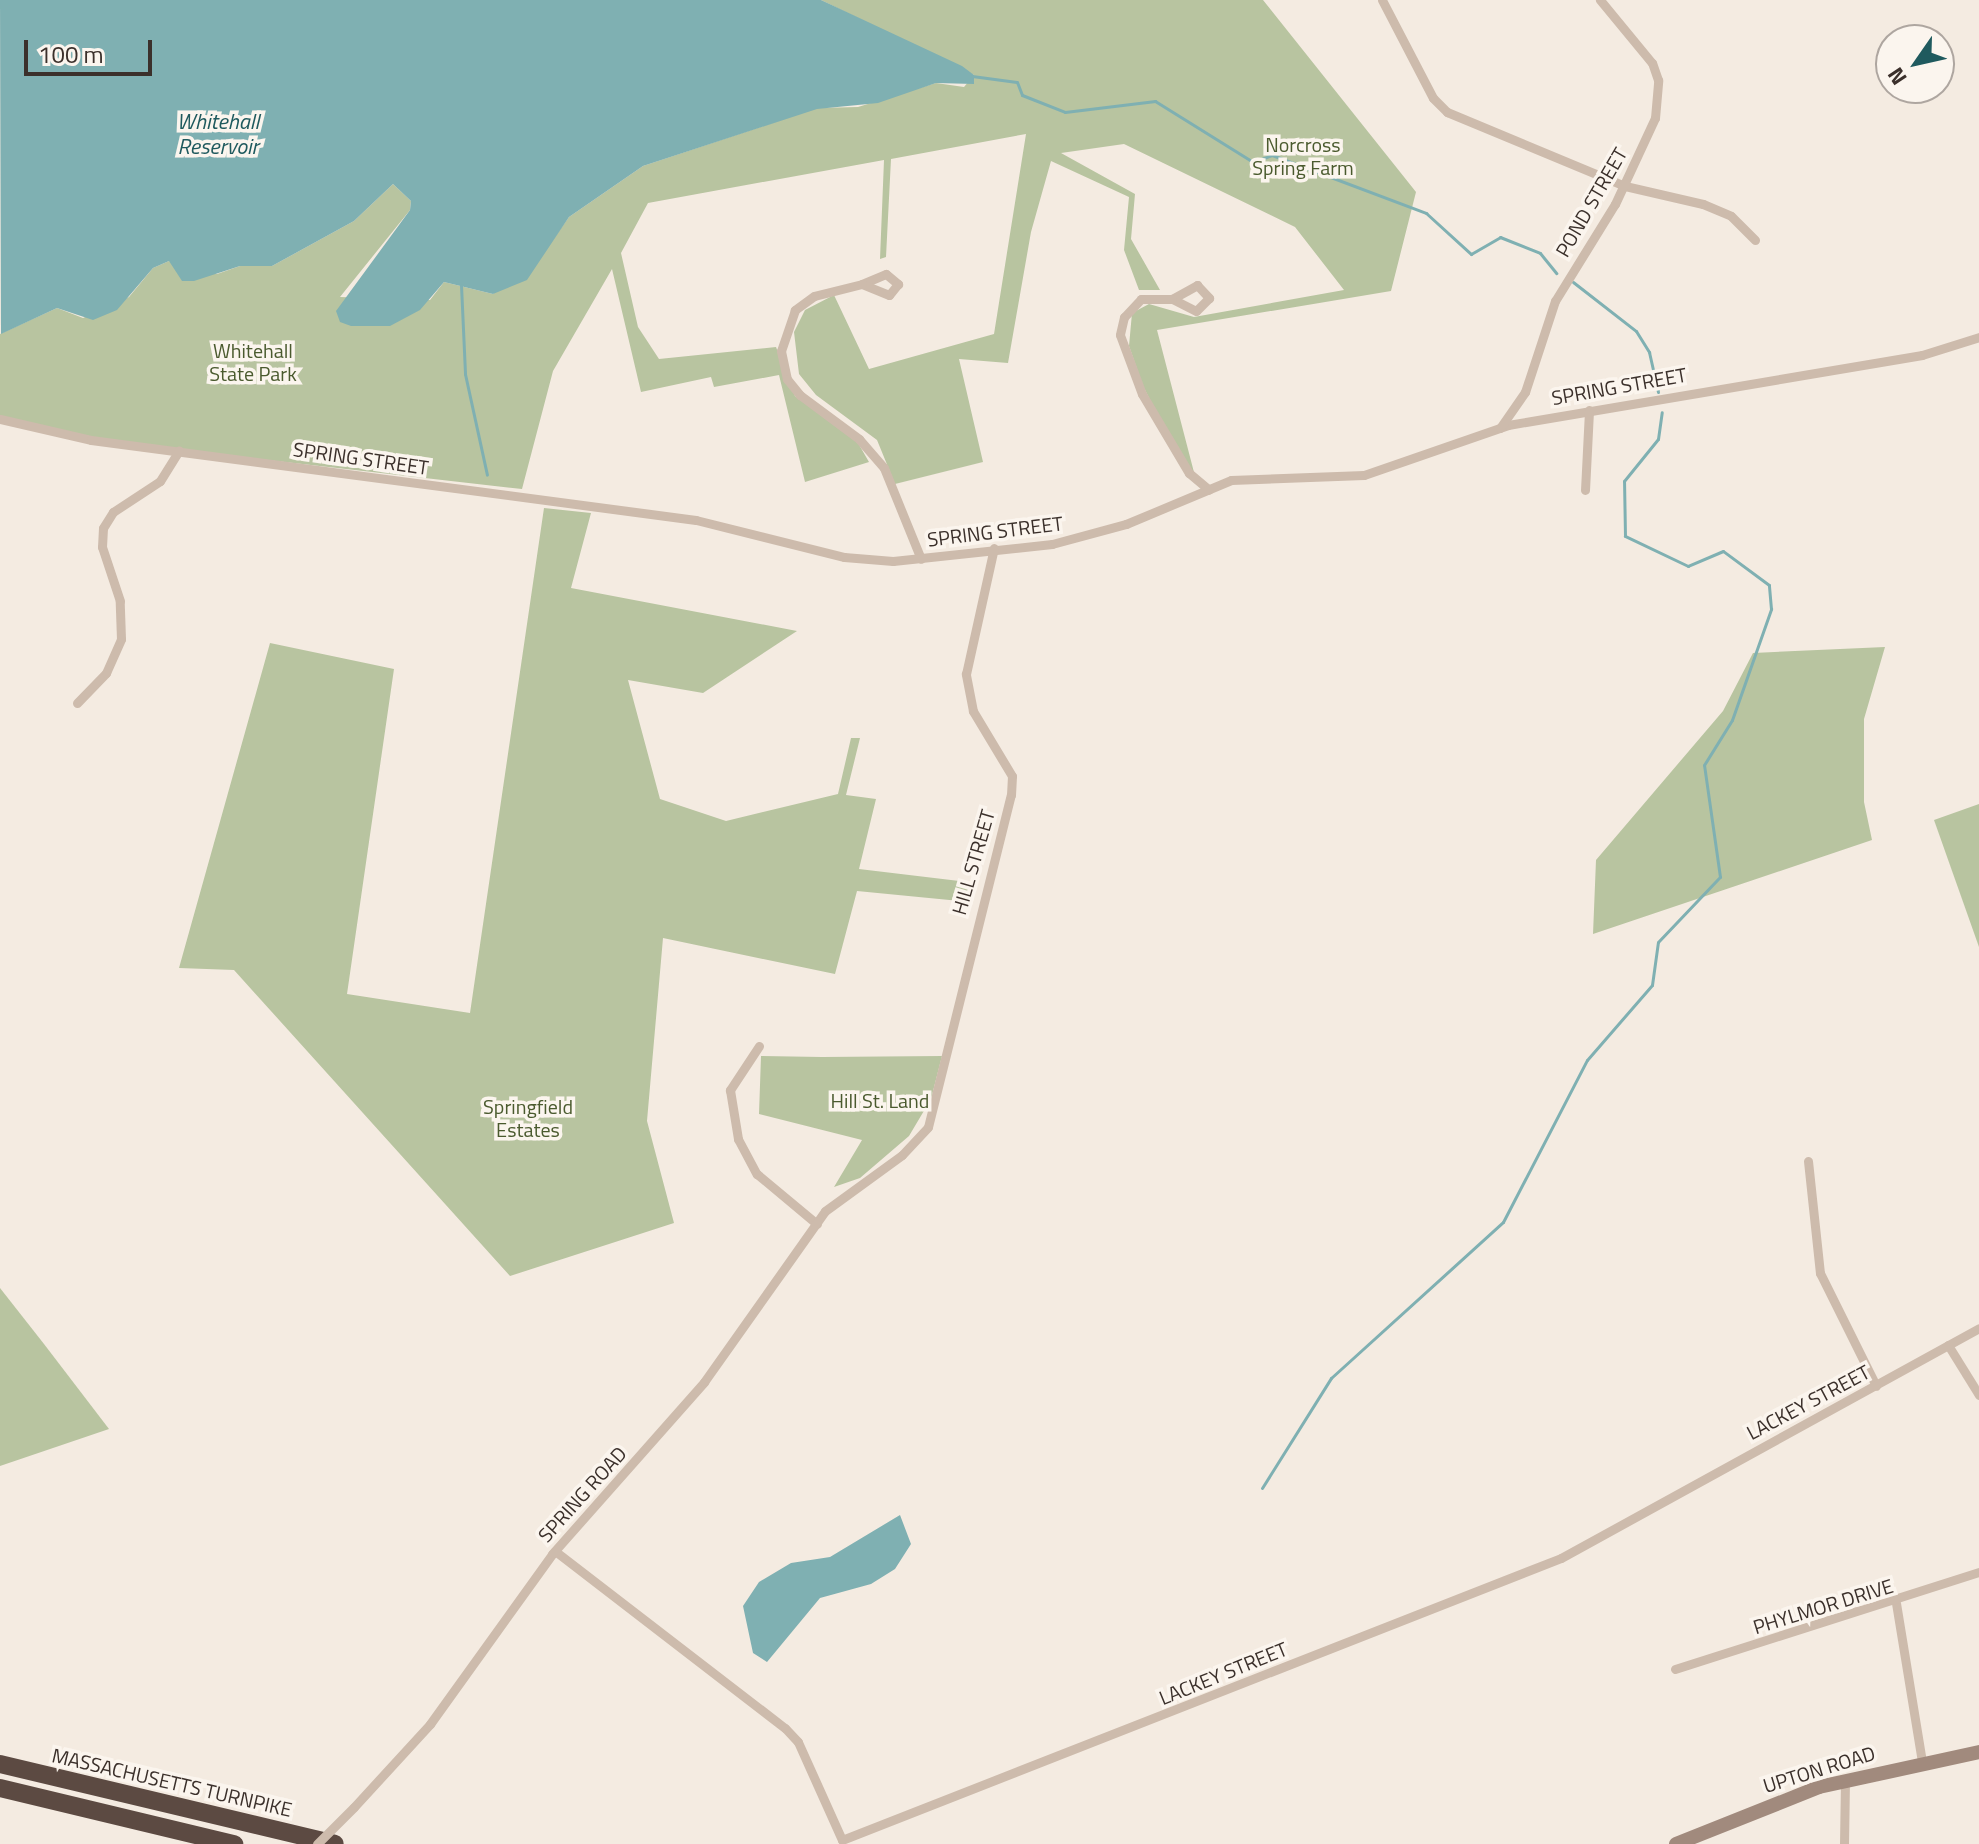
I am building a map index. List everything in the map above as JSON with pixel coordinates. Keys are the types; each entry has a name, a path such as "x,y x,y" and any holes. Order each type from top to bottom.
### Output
{"highway":[{"name":"MASSACHUSETTS TURNPIKE","path":"0,1764 335,1844"},
{"path":"0,1788 234,1844"}],"main road":[{"name":"UPTON ROAD","path":"1676,1844 1845,1779 1922,1761 1979,1752"}],"street":[{"path":"1382,0 1441,108 1625,186 1703,204 1731,216 1755,240"},
{"name":"POND STREET","path":"1500,428 1525,392 1555,301 1625,186 1655,118 1658,80 1641,47 1600,0"},
{"path":"862,284 828,290 795,310 781,351 787,379 800,395 859,439 884,468 921,559"},
{"path":"1172,299 1149,297 1135,303 1120,335 1142,394 1189,473 1209,490"},
{"name":"SPRING STREET","path":"0,419 72,437 696,520 863,560 921,559 1092,535 1250,477 1364,475 1500,428 1589,410 1922,355 1979,337"},
{"path":"1585,490 1589,410"},
{"path":"77,703 106,673 121,639 120,601 102,547 103,528 113,512 160,481 179,451"},
{"name":"HILL STREET","path":"877,1173 917,1143 935,1110 965,960 1011,795 1012,776 973,711 966,674 994,548"},
{"path":"759,1046 730,1090 738,1139 757,1174 817,1224"},
{"path":"1808,1161 1820,1273 1876,1386"},
{"name":"SPRING ROAD","path":"317,1844 430,1724 555,1551 704,1382 817,1224 877,1173"},
{"name":"LACKEY STREET","path":"555,1551 785,1728 798,1742 842,1840 1561,1558 1979,1328"},
{"path":"1948,1345 1979,1395"},
{"name":"PHYLMOR DRIVE","path":"1675,1669 1896,1603 1979,1572"},
{"path":"1896,1603 1922,1761"},
{"path":"1844,1844 1845,1779"}],"green space":[{"name":"Whitehall State Park","path":"821,0 1263,0 1416,192 1391,291 1157,330 1196,480 1187,473 1143,386 1129,346 1132,313 1149,304 1194,317 1344,290 1295,227 1124,144 1061,153 1135,194 1131,239 1160,290 1139,290 1124,250 1129,197 1051,161 1031,232 1008,363 959,359 983,462 895,484 877,440 816,395 799,374 794,332 805,310 834,295 869,369 994,334 1026,134 891,159 886,257 880,259 884,160 648,203 621,253 638,327 659,359 776,347 795,396 858,443 869,462 805,482 779,375 714,387 711,377 641,392 612,269 553,371 522,489 119,443 0,420 0,334 57,308 83,318 129,297 153,268 169,261 217,274 240,266 272,266 354,221 393,184 411,201 410,210 340,297 430,300 444,282 493,294 552,241 569,217 643,166 817,108 858,107 936,83 964,87 974,75"},
{"name":"Springfield Estates","path":"544,508 591,513 571,588 797,631 703,693 628,680 660,799 726,821 838,794 851,738 860,738 846,795 876,799 859,869 976,883 970,902 857,891 835,974 663,938 647,1121 674,1223 510,1276 234,970 179,968 270,643 394,669 347,994 470,1013"},
{"path":"1885,647 1864,719 1864,802 1872,840 1593,934 1596,860 1723,711 1753,653"},
{"path":"1979,804 1979,947 1934,820"},
{"name":"Hill St. Land","path":"761,1056 942,1056 931,1099 909,1136 860,1178 834,1187 862,1140 759,1114"},
{"path":"0,1288 44,1344 109,1429 0,1466"}],"water":[{"name":"Whitehall Reservoir","path":"0,0 821,0 962,66 974,75 974,84 936,83 878,103 817,109 643,166 569,217 527,280 493,294 444,282 420,310 390,326 351,326 340,322 336,311 410,210 411,201 393,184 354,221 272,266 240,266 194,281 182,281 169,261 153,268 117,310 93,320 57,308 1,334"},
{"path":"900,1515 911,1544 895,1569 871,1584 820,1598 767,1662 753,1653 743,1606 759,1582 791,1563 830,1557"}],"waterway":[{"path":"972,76 1017,82 1022,95 1065,112 1155,101 1253,162 1272,155 1426,213 1471,254 1500,237 1540,253 1556,273"},
{"path":"1573,282 1636,331 1649,352 1658,392"},
{"path":"461,285 465,374 487,475"},
{"path":"1262,1488 1331,1378 1503,1222 1587,1060 1652,985 1658,942 1720,877 1704,765 1732,720 1771,609 1769,585 1723,551 1688,566 1625,536 1624,481 1658,439 1662,412"}],"park label":[{"name":"Norcross Spring Farm","path":"1303,156"}]}
